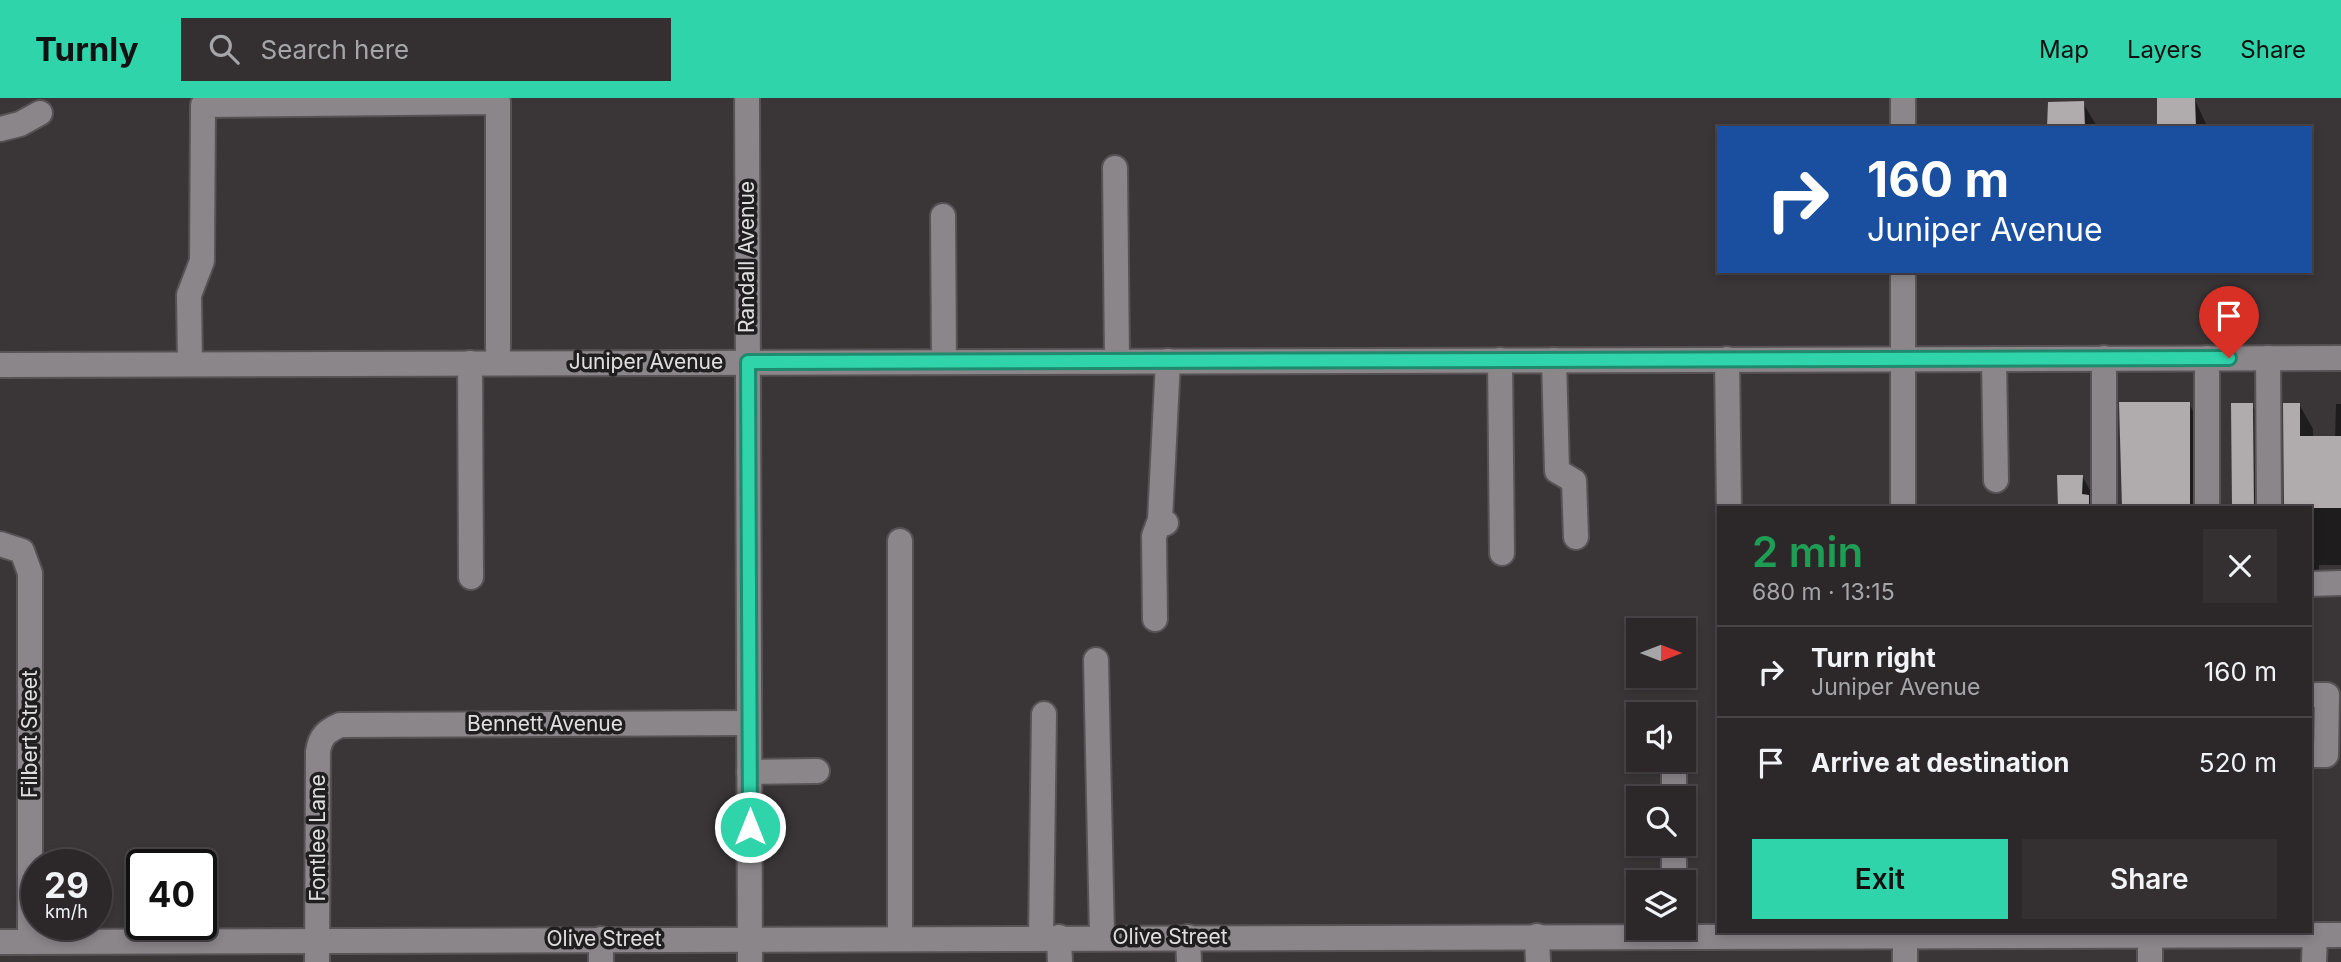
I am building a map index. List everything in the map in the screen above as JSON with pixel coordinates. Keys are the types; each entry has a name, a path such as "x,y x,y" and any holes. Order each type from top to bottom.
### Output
{"street":[{"name":"Randall Avenue","path":"747,98 750,950"},
{"path":"1903,98 1903,126"},
{"path":"190,364 189,295 202,261 203,105 485,102 498,102 498,363"},
{"path":"0,129 20,124 40,113"},
{"path":"1115,168 1117,361"},
{"path":"943,216 944,361"},
{"path":"1903,273 1903,506"},
{"path":"2104,358 2105,506"},
{"path":"2207,358 2207,506"},
{"path":"2268,358 2269,506"},
{"name":"Juniper Avenue","path":"0,365 2341,358"},
{"path":"1727,359 1729,506"},
{"path":"1994,359 1996,480"},
{"path":"1500,360 1502,553"},
{"path":"1554,360 1557,471 1574,481 1576,537"},
{"path":"1155,619 1154,536 1163,522 1168,361"},
{"path":"470,363 471,577"},
{"path":"900,541 900,937"},
{"name":"Filbert Street","path":"0,544 22,551 30,573 36,949"},
{"path":"2312,583 2341,583"},
{"path":"1096,660 1102,937"},
{"path":"2312,695 2327,695 2326,755 2312,755"},
{"path":"1044,714 1050,937 1060,962"},
{"name":"Bennett Avenue","path":"340,725 749,723"},
{"name":"Fontlee Lane","path":"317,951 318,752 324,734 340,725"},
{"path":"749,772 817,771"},
{"name":"Olive Street","path":"1696,932 1717,932"},
{"name":"Olive Street","path":"0,942 36,949 750,950 900,937 1537,936 1626,933"},
{"path":"1905,933 1905,962"},
{"name":"Olive Street","path":"1905,933 2341,935"},
{"path":"2150,935 2150,962"},
{"path":"2314,962 2315,935"},
{"path":"1537,936 1538,962"},
{"path":"1188,937 1189,962"}],"building":[{"path":"2157,98 2195,98 2196,126 2157,126"},
{"path":"2084,101 2085,126 2047,126 2048,102"},
{"path":"2119,402 2190,402 2190,506 2122,506"},
{"path":"2231,403 2253,403 2254,506 2232,506"},
{"path":"2283,403 2300,403 2300,436 2341,436 2341,508 2284,506"},
{"path":"2057,475 2083,475 2082,494 2089,495 2089,506 2058,506"}],"route":[{"path":"750,827 748,362 2229,358"}]}
